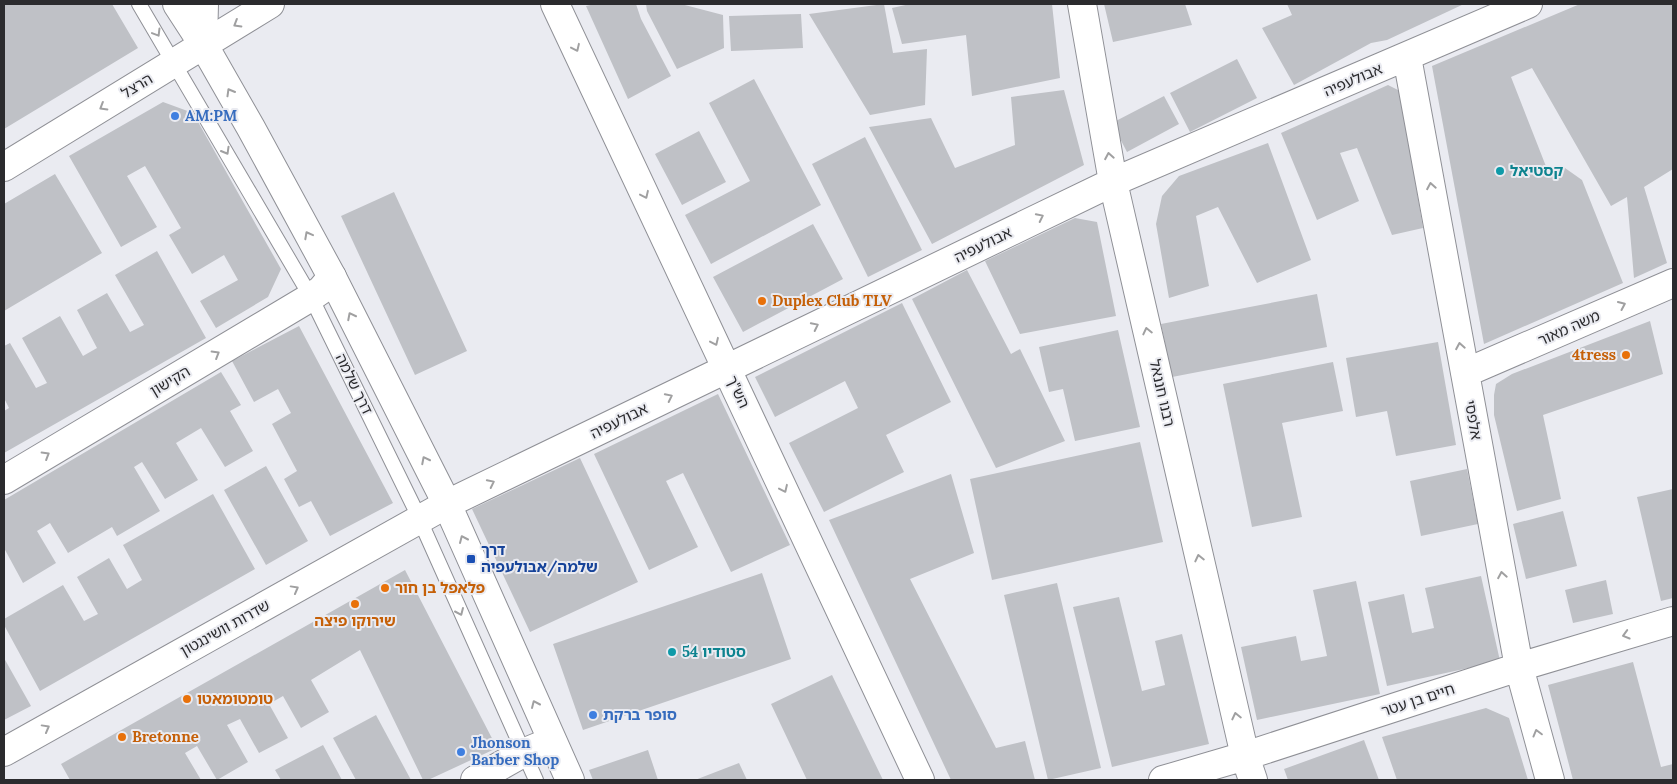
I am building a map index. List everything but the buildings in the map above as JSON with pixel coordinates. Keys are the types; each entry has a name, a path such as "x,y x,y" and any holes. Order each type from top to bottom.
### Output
{"street":[{"name":"דרך שלמה","path":"177,4 203,44 251,128 332,277 447,504 570,780"},
{"path":"203,44 204,4"},
{"name":"הרצל","path":"4,167 270,4"},
{"name":"הש\"ך","path":"555,4 920,780"},
{"name":"רבנו חננאל","path":"1082,4 1113,182 1249,768"},
{"name":"אבולעפיה","path":"447,504 1113,182 1528,4"},
{"name":"אלפסי","path":"1407,57 1519,667 1550,780"},
{"name":"הקישון","path":"4,480 311,298 332,277"},
{"name":"משה מאור","path":"1465,373 1673,283"},
{"name":"שדרות וושינגטון","path":"4,752 447,504"},
{"name":"חיים בן עטר","path":"1163,780 1249,768 1519,667 1673,621"},
{"path":"475,780 523,752 552,741"}],"lane":[{"name":"דרך שלמה","path":"139,4 311,298 419,520 536,780"}],"place":[{"name":"AM:PM","path":"175,116"},
{"name":"קסטיאל","path":"1500,171"},
{"name":"Duplex Club TLV","path":"762,301"},
{"name":"4tress","path":"1626,355"},
{"name":"דרך שלמה/אבולעפיה","path":"471,559"},
{"name":"פלאפל בן חור","path":"385,588"},
{"name":"שירוקו פיצה","path":"355,604"},
{"name":"סטודיו 54","path":"672,652"},
{"name":"טומטומאטו","path":"187,699"},
{"name":"סופר ברקת","path":"593,715"},
{"name":"Bretonne","path":"122,737"},
{"name":"Jhonson Barber Shop","path":"461,752"}]}
